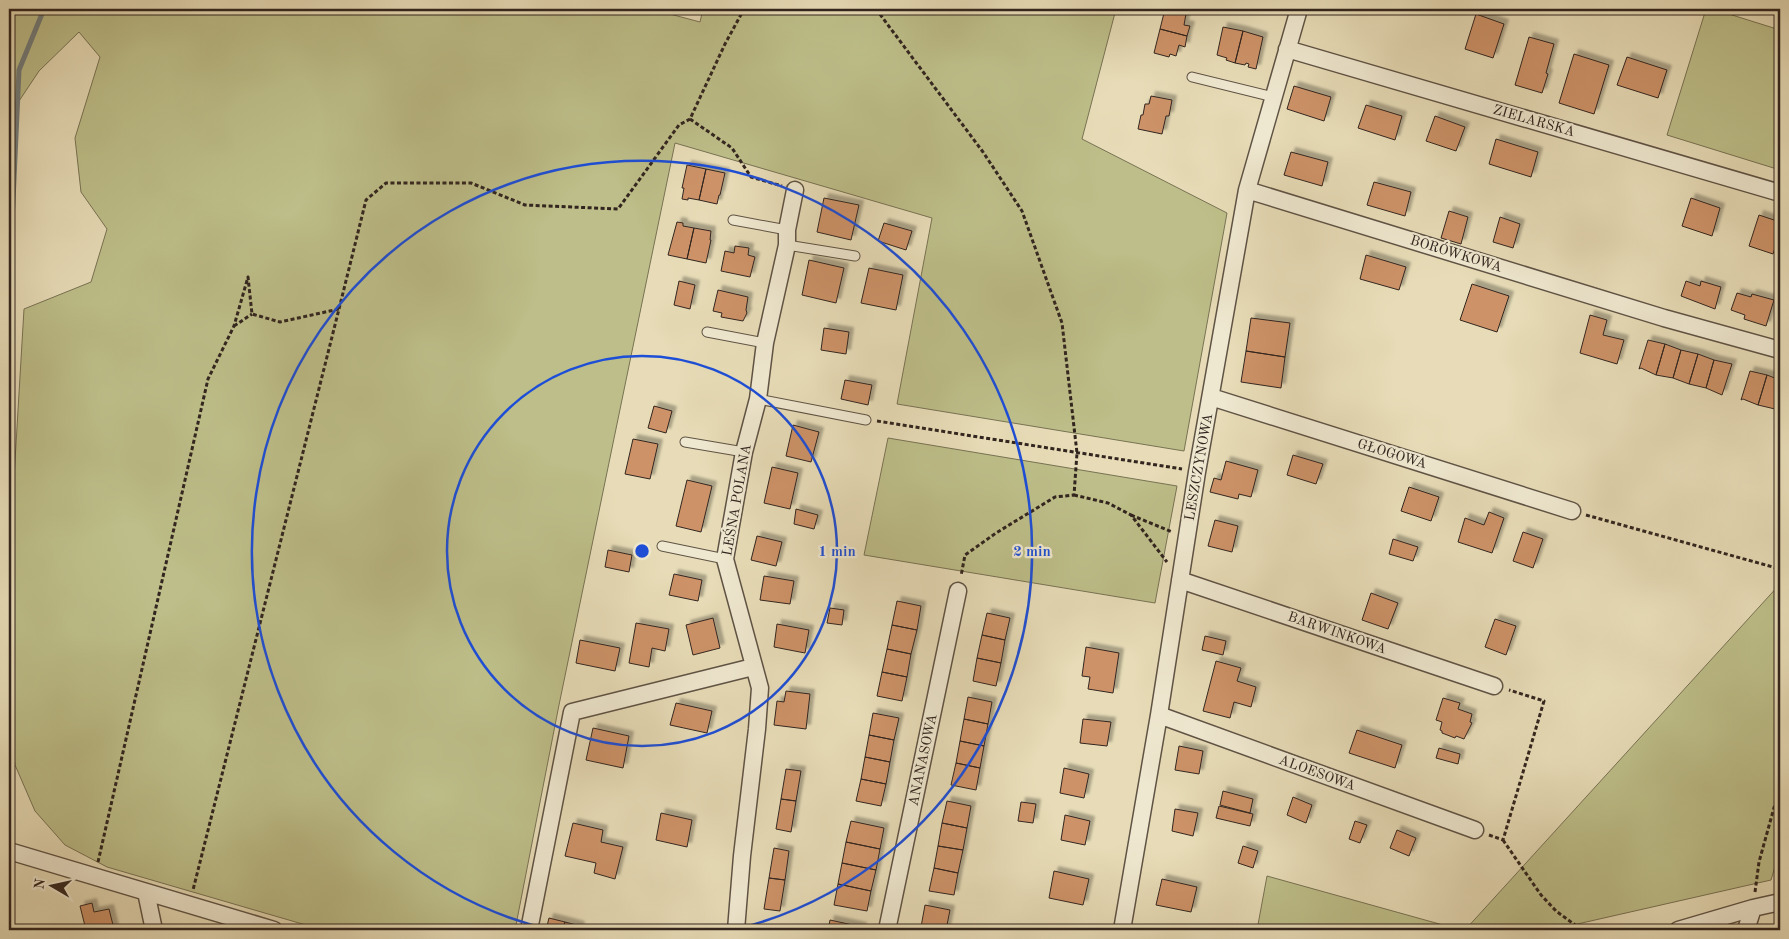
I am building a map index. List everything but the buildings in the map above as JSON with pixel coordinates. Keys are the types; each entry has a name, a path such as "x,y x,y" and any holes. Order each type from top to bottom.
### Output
{"street":[{"name":"LESZCZYNOWA","path":"1122,930 1159,716 1197,472 1247,190 1299,9"},
{"name":"ZIELARSKA","path":"1287,49 1780,194"},
{"name":"LEŚNA POLANA","path":"736,930 760,688 725,559 744,452 758,399 765,343 795,190"},
{"name":"BORÓWKOWA","path":"1247,190 1664,318 1780,350"},
{"name":"GŁOGOWA","path":"1211,397 1572,511"},
{"name":"BARWINKOWA","path":"1180,580 1494,686"},
{"name":"ANANASOWA","path":"887,930 958,591"},
{"path":"529,930 572,712 753,667"},
{"name":"ALOESOWA","path":"1159,716 1475,830"},
{"path":"9,851 274,930"},
{"path":"146,892 154,930"},
{"path":"1678,930 1780,902"},
{"path":"1746,930 1753,908"}],"lane":[{"path":"1192,77 1274,97"},
{"path":"733,220 855,256"},
{"path":"707,332 765,343"},
{"path":"758,399 866,420"},
{"path":"685,442 744,452"},
{"path":"662,546 725,559"}],"path":[{"path":"190,905 366,200 386,183 471,184 524,205 618,210 679,125 690,118 744,9"},
{"path":"876,9 982,152 1022,211 1062,323 1077,453 1074,495"},
{"path":"690,118 732,148 751,177 795,190"},
{"path":"95,877 208,379 234,326 248,277 252,314"},
{"path":"234,326 252,314 280,322 339,309"},
{"path":"866,420 1197,472"},
{"path":"958,591 965,556 996,533 1055,497 1074,495 1108,503 1187,539"},
{"path":"1572,511 1780,569"},
{"path":"1131,515 1180,580"},
{"path":"1494,686 1544,701 1504,840"},
{"path":"1753,908 1759,862 1780,786"},
{"path":"1475,830 1504,840 1541,895 1556,911 1582,930"}],"green space":[{"path":"9,9 651,9 700,22 703,9 1116,9 1082,139 1227,213 1184,451 897,404 932,218 675,143 559,705 515,930 323,930 107,867 65,845 35,811 15,765 9,720 9,563 24,309 91,282 107,229 81,192 75,138 100,57 79,32 39,71 9,116"},
{"path":"1706,9 1713,9 1780,30 1780,170 1667,135"},
{"path":"888,438 1177,486 1155,603 864,555"},
{"path":"1780,584 1780,850 1771,880 1551,930 1465,930"},
{"path":"1267,876 1461,930 1257,930"}],"waterway":[{"path":"9,288 19,70 44,9"}]}
